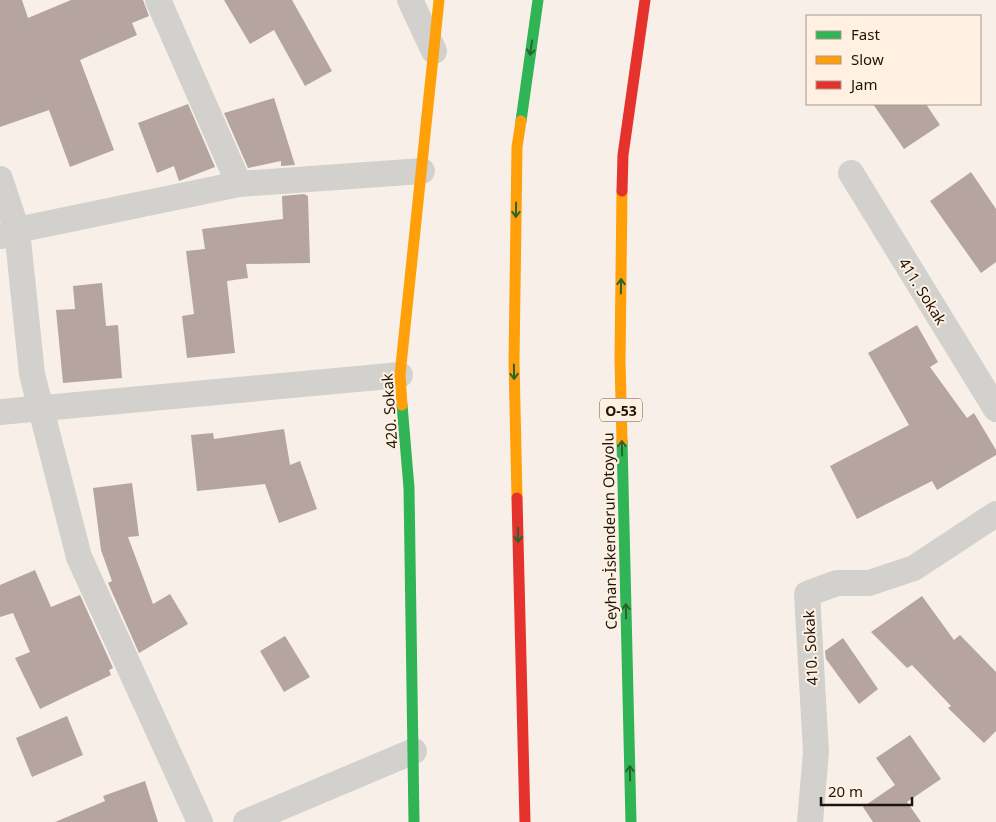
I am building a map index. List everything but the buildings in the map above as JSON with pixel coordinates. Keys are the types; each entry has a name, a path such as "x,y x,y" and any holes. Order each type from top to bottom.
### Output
{"main road":[{"name":"420. Sokak","path":"414,822 409,488 400,375 439,0"},
{"path":"525,822 514,362 517,147 538,0"},
{"name":"Ceyhan-İskenderun Otoyolu","path":"631,822 620,360 623,154 645,0"}],"street":[{"path":"158,0 239,184"},
{"path":"410,0 434,51"},
{"path":"8,234 239,184 422,171"},
{"name":"411. Sokak","path":"850,173 996,409"},
{"path":"0,179 32,374 79,557 200,822"},
{"path":"0,412 40,406 400,375"},
{"name":"410. Sokak","path":"810,822 816,752 807,594 837,583 869,583 914,568 996,514"},
{"path":"246,822 414,752"}],"traffic: fast":[{"path":"521,121 538,0"},
{"path":"402,405 409,488 414,822"},
{"path":"622,441 631,822"}],"traffic: slow":[{"path":"402,405 400,375 439,0"},
{"path":"517,498 514,361 517,147 521,121"},
{"path":"622,191 620,360 622,441"}],"traffic: jam":[{"path":"622,191 623,155 645,0"},
{"path":"517,498 525,822"}]}
